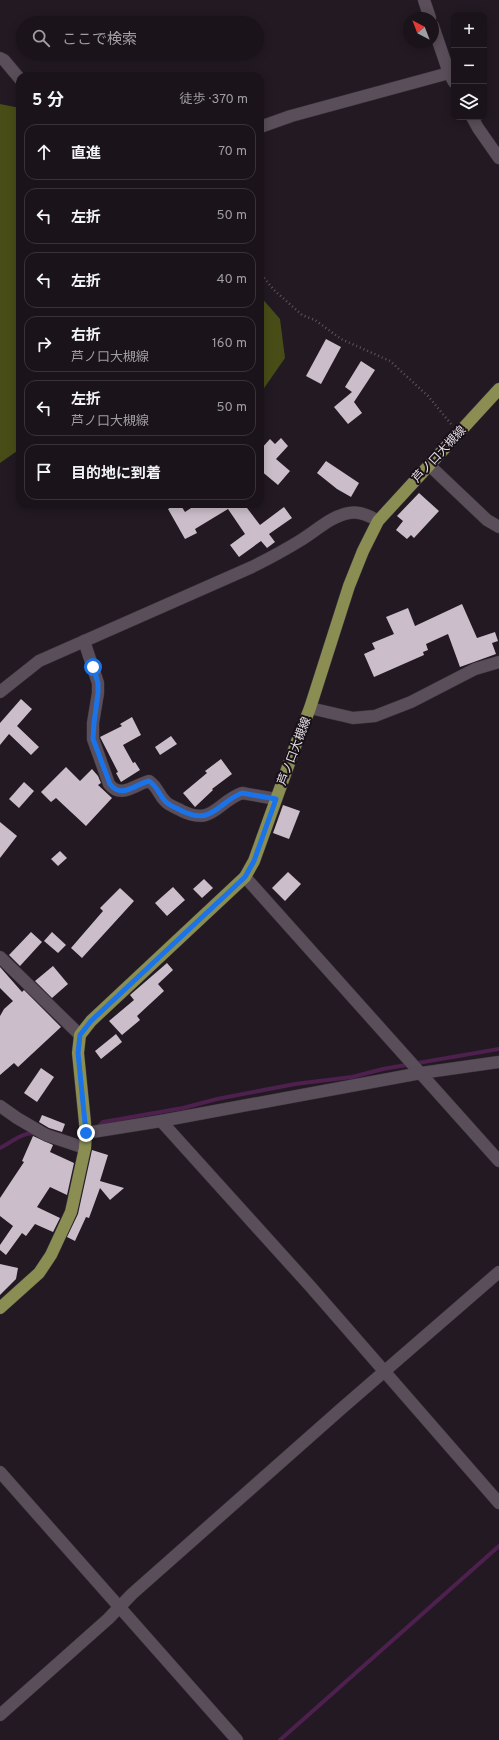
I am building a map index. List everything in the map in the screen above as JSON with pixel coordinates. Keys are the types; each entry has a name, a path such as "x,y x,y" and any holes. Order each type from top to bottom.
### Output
{"main road":[{"name":"芦ノ口大槻線","path":"80,1035 91,1021 245,877 254,861 310,708 349,586 363,551 378,521 499,389"},
{"path":"0,1308 39,1273 51,1256 71,1212 85,1148 86,1133 78,1053 80,1035"}],"street":[{"path":"424,0 428,12"},
{"path":"439,42 451,74"},
{"path":"0,58 4,60 16,74"},
{"path":"264,125 291,116 451,77"},
{"path":"474,120 499,158"},
{"path":"430,465 487,520 499,527"},
{"path":"0,692 39,661 262,562 338,517 349,513 357,513 368,515 378,521"},
{"path":"84,641 98,683 93,739 112,788 119,792 123,792 141,783 149,781 158,789 166,803 190,815 199,817 211,814 242,793 276,799"},
{"path":"310,708 353,718 375,716 411,702 475,669 499,662"},
{"path":"245,877 499,1161"},
{"path":"0,957 80,1035"},
{"path":"86,1133 421,1074 499,1062"},
{"path":"0,1106 46,1135 85,1148"},
{"path":"161,1121 310,1286 499,1503"},
{"path":"0,1715 132,1594 499,1272"},
{"path":"0,1472 238,1740"}],"path":[{"path":"264,278 274,290 302,314 315,320 340,339 390,361 428,396 459,434"}],"green space":[{"path":"0,104 16,107 16,452 0,463"},
{"path":"264,301 280,319 285,358 264,388"}],"building":[{"path":"326,339 341,347 321,384 306,376"},
{"path":"361,361 375,370 354,402 362,413 348,424 334,407 352,392 345,387"},
{"path":"281,438 288,446 276,459 290,471 278,485 264,473 264,446 270,439 275,444"},
{"path":"326,461 359,483 351,497 337,489 317,473"},
{"path":"419,493 439,511 414,538 411,535 407,539 396,530 403,521 397,516"},
{"path":"284,507 292,518 269,534 275,542 267,548 261,541 239,557 230,545 245,534 228,509 195,529 197,533 185,539 168,509 182,508 185,512 191,508 247,508 260,525"},
{"path":"462,604 477,638 495,632 498,641 492,643 496,654 460,667 448,634 426,644 428,650 423,652 424,655 374,677 364,654 375,649 372,643 394,634 386,617 408,608 415,626"},
{"path":"21,699 32,709 17,726 39,747 31,755 9,734 0,745 0,723"},
{"path":"132,717 141,735 123,745 133,763 135,762 140,770 121,782 116,773 118,772 100,737 122,726 120,724"},
{"path":"171,736 177,744 160,755 155,747"},
{"path":"221,759 232,774 212,789 213,790 195,807 183,793 207,773 205,771"},
{"path":"66,767 80,781 92,769 98,776 101,783 98,785 112,798 86,826 56,798 51,802 41,792"},
{"path":"24,782 34,791 19,808 9,799"},
{"path":"283,805 300,811 289,839 273,833"},
{"path":"0,822 17,836 0,858"},
{"path":"60,851 67,858 58,866 51,859"},
{"path":"288,872 301,884 285,901 272,888"},
{"path":"204,879 213,888 202,898 193,889"},
{"path":"173,887 185,900 167,916 155,903"},
{"path":"120,888 134,901 82,958 71,948 103,911 100,908"},
{"path":"31,932 42,942 20,966 9,955"},
{"path":"52,932 66,945 58,953 44,941"},
{"path":"167,963 173,970 158,984 164,991 137,1016 140,1020 122,1035 109,1021 134,1000 130,995"},
{"path":"53,966 68,984 52,998 35,981"},
{"path":"0,967 22,992 24,990 61,1027 18,1067 14,1063 0,1075 0,1016 4,1009 13,1001 0,988"},
{"path":"116,1034 122,1042 101,1059 95,1051"},
{"path":"41,1068 54,1077 37,1102 24,1093"},
{"path":"42,1115 65,1124 62,1132 49,1128 39,1122"},
{"path":"33,1136 53,1145 50,1152 74,1163 67,1195 50,1187 37,1207 60,1218 53,1232 35,1224 26,1236 22,1233 6,1255 0,1250 0,1245 13,1226 0,1216 0,1198 24,1162 22,1161"},
{"path":"92,1150 108,1155 100,1181 124,1188 110,1200 100,1188 89,1218 86,1217 75,1241 67,1237 78,1214"},
{"path":"0,1264 18,1268 16,1279 0,1295"}],"waterway":[{"path":"97,1128 103,1122 183,1108 217,1099 295,1084 352,1077 383,1069 499,1049"},
{"path":"0,1148 27,1134 36,1134"},
{"path":"280,1740 499,1546"}],"route":[{"path":"86,1133 78,1053 80,1035 91,1021 245,877 254,861 276,799 242,793 211,814 199,817 190,815 166,803 161,797 158,789 149,781 141,783 123,792 119,792 112,788 93,739 98,683 93,667"}]}
